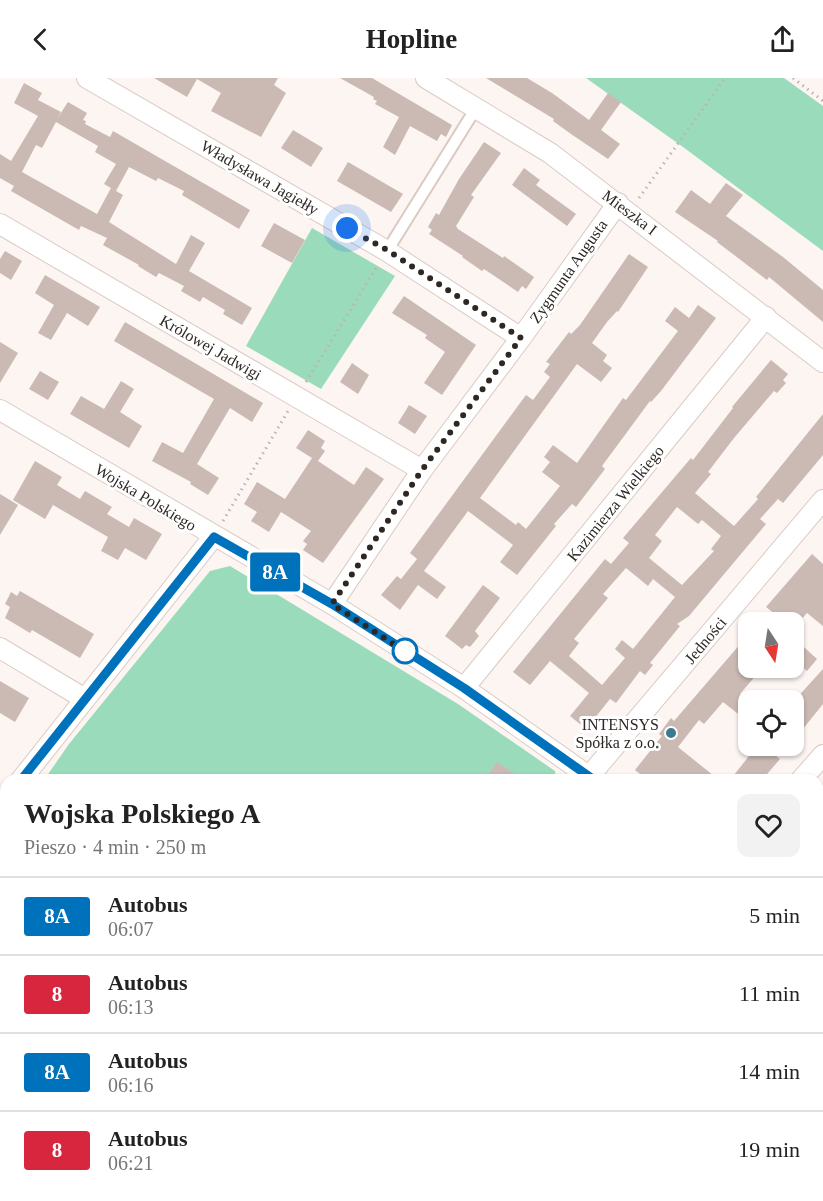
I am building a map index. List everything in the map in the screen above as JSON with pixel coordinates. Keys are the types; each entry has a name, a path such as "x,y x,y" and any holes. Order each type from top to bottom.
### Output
{"street":[{"name":"Władysława Jagiełły","path":"87,78 387,250 521,338"},
{"name":"Mieszka I","path":"426,78 550,153 823,362"},
{"name":"Zygmunta Augusta","path":"332,604 422,470 623,207"},
{"name":"Królowej Jadwigi","path":"0,224 422,470"},
{"name":"Kazimierza Wielkiego","path":"464,688 766,317"},
{"name":"Wojska Polskiego","path":"0,410 332,604 464,688 583,774"},
{"name":"Jedności","path":"594,774 823,500"},
{"path":"26,774 214,537"},
{"path":"0,648 85,699"},
{"path":"806,774 823,755"}],"lane":[{"path":"387,250 476,108"}],"path":[{"path":"623,207 725,78"},
{"path":"793,78 823,101"}],"green space":[{"path":"586,78 784,78 823,106 823,251 683,147"},
{"path":"312,228 395,276 321,389 246,346"},
{"path":"230,566 458,704 555,771 555,774 48,774 69,744 210,571"}],"building":[{"path":"154,78 278,78 274,85 286,93 261,137 211,111 221,93 197,79 187,97"},
{"path":"340,78 372,78 452,125 446,137 441,134 437,141 410,126 395,155 383,147 399,117 375,104 377,101 373,99 374,97"},
{"path":"486,78 527,78 589,120 608,93 621,102 601,130 620,144 608,159 553,121 554,119"},
{"path":"24,83 42,93 38,100 61,112 57,119 68,102 87,113 83,120 86,121 85,124 110,137 113,131 250,210 239,229 182,195 184,191 158,178 156,181 129,167 116,191 123,195 109,222 176,264 191,235 205,243 189,271 252,308 242,325 223,314 225,310 203,297 200,302 181,291 184,286 159,273 156,277 103,245 107,238 81,226 79,230 11,191 14,186 0,178 0,154 11,161 38,116 14,103","holes":["56,122 98,146 95,152 116,164 104,184 111,188 97,214 22,172 36,145 42,148"]},
{"path":"293,130 323,148 311,167 281,148"},
{"path":"484,142 501,153 471,195 474,197 456,226 534,277 526,289 522,286 518,292 484,269 482,271 429,234 432,230 428,227 436,213 439,215 459,179"},
{"path":"348,162 403,194 391,212 337,181"},
{"path":"524,168 540,180 536,185 576,214 567,226 512,185"},
{"path":"726,183 743,195 726,216 783,257 823,290 823,322 769,277 767,280 718,241 675,212 691,190 710,204"},
{"path":"274,223 305,240 292,263 261,246"},
{"path":"5,251 22,261 11,280 0,273 0,259"},
{"path":"629,254 648,267 618,312 607,322 592,343 607,355 603,361 612,368 601,382 577,364 480,498 516,525 518,522 526,529 560,486 542,472 550,462 544,457 553,445 577,463 623,398 626,400 678,331 665,321 675,307 689,318 698,305 716,318 661,391 650,401 602,466 605,469 576,507 572,504 554,524 556,526 517,575 500,562 513,545 468,511 424,571 446,587 437,599 418,585 400,610 381,595 397,576 401,579 417,559 410,553 526,395 533,400 550,377 544,372 550,364 546,362 569,332 571,334 580,325"},
{"path":"45,275 100,307 88,326 67,313 51,340 38,333 54,305 35,293"},
{"path":"404,296 476,345 442,395 424,383 445,352 425,338 427,335 392,313"},
{"path":"125,322 263,403 252,422 230,408 197,464 219,478 208,495 190,484 191,482 152,461 162,442 183,453 214,399 114,341"},
{"path":"0,342 18,353 0,383"},
{"path":"771,360 788,374 783,380 786,383 777,393 774,391 734,438 708,472 711,474 695,493 734,526 758,499 756,497 823,414 823,455 783,503 778,499 760,519 766,524 689,616 677,624 680,626 650,663 653,665 645,675 640,671 616,703 610,699 586,729 570,716 589,693 550,661 530,685 513,672 605,559 611,564 629,543 623,538 691,458 693,460 732,407","holes":["677,507 698,524 702,520 721,536 711,549 714,551 682,585 649,558 662,541 655,535","626,568 648,586 653,579 675,597 633,649 622,640 615,649 625,658 602,685 569,656 579,643 574,639 608,598 603,594"]},
{"path":"352,363 369,375 358,394 340,382"},
{"path":"40,371 59,382 48,400 29,389"},
{"path":"121,381 134,389 120,412 142,426 129,448 70,414 81,396 104,409"},
{"path":"409,405 427,416 415,434 398,423"},
{"path":"308,430 325,441 321,448 325,451 318,461 354,485 366,467 384,479 323,563 303,550 307,544 303,541 311,531 281,512 269,532 251,521 257,512 244,504 257,482 285,499 312,458 296,448"},
{"path":"35,461 62,477 57,485 80,499 85,491 112,507 107,514 129,527 134,518 162,534 146,560 125,548 118,560 101,551 108,537 53,505 45,519 13,500"},
{"path":"0,494 18,505 0,535"},
{"path":"812,554 823,564 823,626 807,613 804,616 804,612 772,612 766,607"},
{"path":"483,585 500,598 475,631 479,636 470,647 466,645 462,649 445,636"},
{"path":"20,591 94,634 80,658 32,630 30,633 5,618 10,607 5,604 11,592 17,596"},
{"path":"738,647 738,678 754,678 743,690 738,690 738,714 723,702 704,724 699,720 678,747 712,774 640,774 635,770 662,736 659,734 671,718 674,721"},
{"path":"804,647 817,659 807,671 804,668"},
{"path":"823,669 823,704 804,728 804,690"},
{"path":"0,681 29,698 15,722 0,713"},
{"path":"749,756 776,756 780,759 767,774 735,774"},
{"path":"497,762 515,774 489,774"}],"bus line":[{"name":"8A","path":"26,774 214,537 332,604 464,688 586,774"}],"place":[{"name":"INTENSYS Spółka z o.o.","path":"671,733"}],"route":[{"path":"347,228 387,250 521,338 422,470 332,604 405,651"}]}
